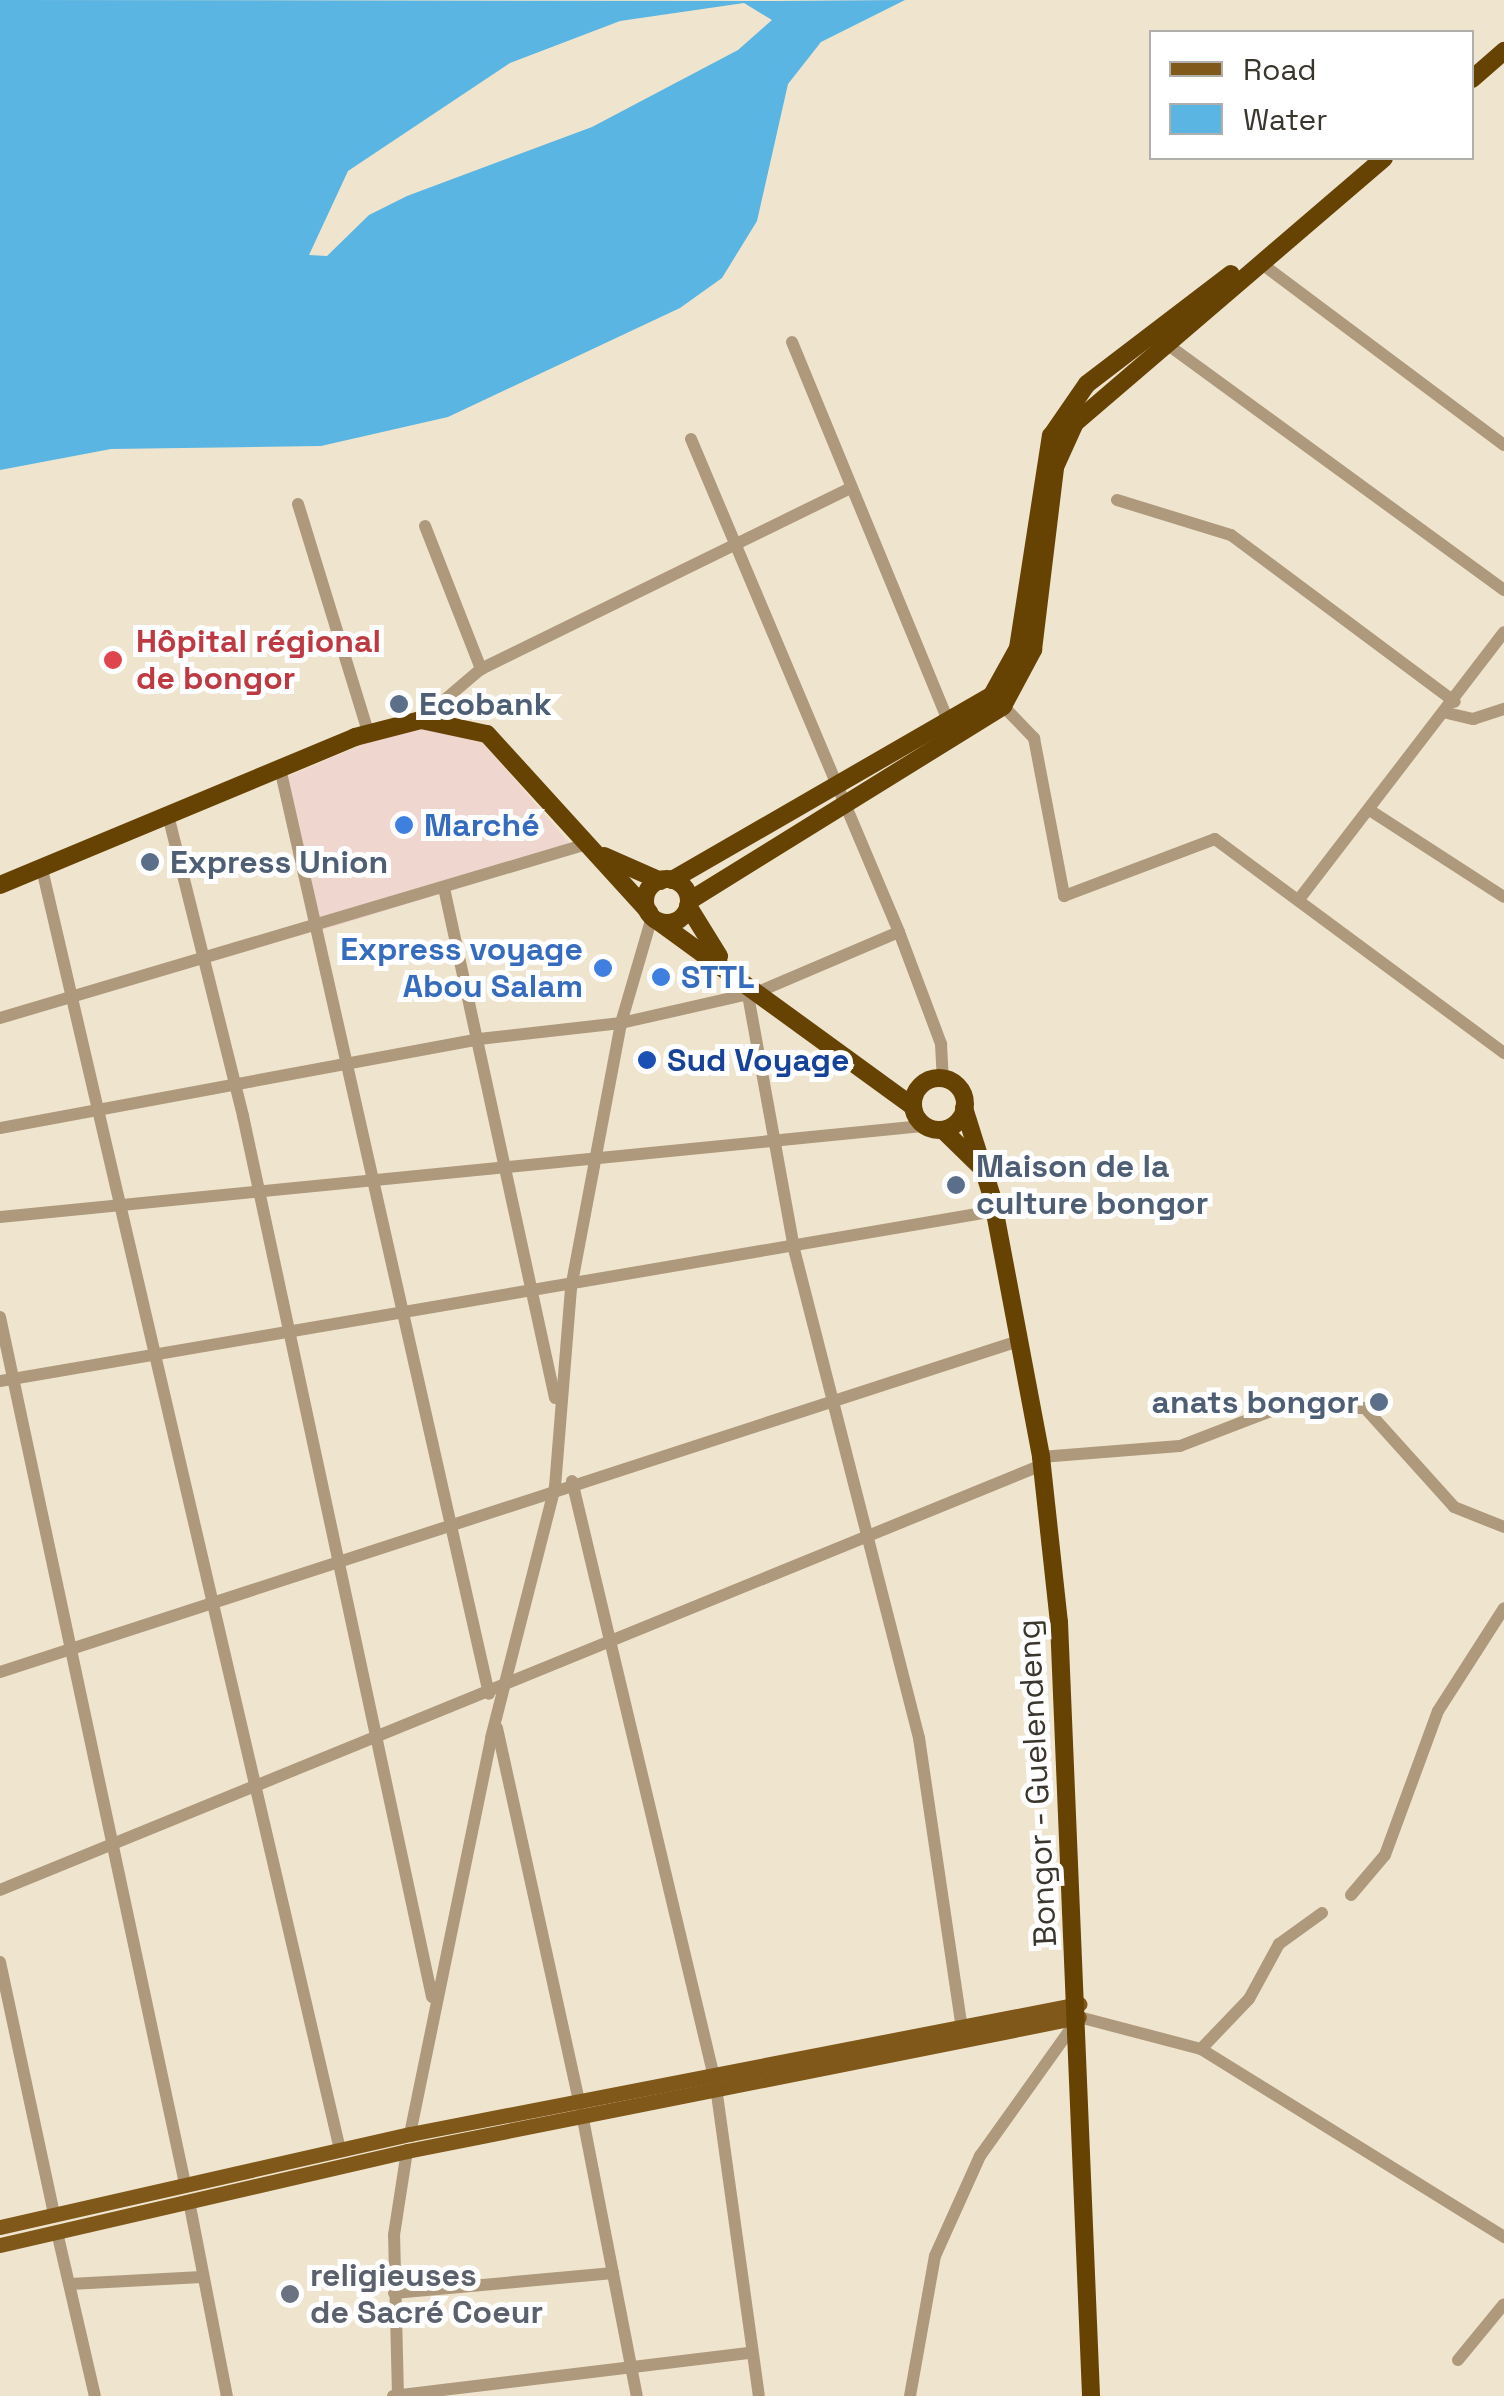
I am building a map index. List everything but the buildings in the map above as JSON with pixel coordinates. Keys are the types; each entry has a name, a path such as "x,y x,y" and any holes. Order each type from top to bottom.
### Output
{"highway":[{"path":"1474,77 1504,51"},
{"path":"653,917 648,891 841,796 1003,706 1033,650 1063,442 1097,396 1262,264 1382,160"},
{"path":"653,917 677,921 688,904 992,695 1018,648 1042,463 1065,412 1117,359 1325,207"},
{"path":"0,885 169,819 368,732 421,720 487,734 653,917 732,971"},
{"path":"586,844 667,881 753,994 912,1106 923,1126 943,1130 985,1172"},
{"path":"869,1075 936,1079 957,1086 964,1108 943,1130"},
{"path":"912,1106 936,1079"},
{"name":"Bongor - Guelendeng","path":"964,1108 995,1211 1042,1461 1079,2010 1091,2396"}],"main road":[{"path":"714,2080 961,2024 1079,2010"},
{"path":"0,2227 54,2214 187,2193 580,2107 1079,2010"},
{"path":"266,2175 340,2150 408,2143"},
{"path":"0,2245 58,2232 187,2193"}],"street":[{"path":"1262,264 1504,445"},
{"path":"792,342 848,489 950,725"},
{"path":"1164,342 1504,590"},
{"path":"691,439 736,536 899,932 941,1044 936,1079"},
{"path":"421,720 481,668 736,536 848,489"},
{"path":"1117,500 1231,534 1451,707 1472,719 1504,709"},
{"path":"298,504 368,732"},
{"path":"425,526 481,668"},
{"path":"1300,898 1451,707 1504,632"},
{"path":"1003,706 1034,738 1064,896 1215,839 1300,898 1504,1053"},
{"path":"280,768 352,1066 489,1694"},
{"path":"1371,811 1504,897"},
{"path":"169,819 207,960 341,1556 433,2002"},
{"path":"0,1018 207,960 586,844"},
{"path":"42,870 340,2150"},
{"path":"444,888 558,1414"},
{"path":"653,917 621,1023 571,1288 555,1487 496,1721 433,2002 408,2143 394,2293 397,2396 632,2374 750,2353"},
{"path":"0,1128 236,1089 478,1038 621,1023 753,994 899,932"},
{"path":"753,994 771,1139 794,1250 871,1530 932,1803 961,2024"},
{"path":"0,1217 378,1184 595,1157 923,1126"},
{"path":"7,1379 290,1336 794,1250 995,1211"},
{"path":"0,1317 7,1379 77,1648 227,2396"},
{"path":"0,1672 572,1480 1019,1341"},
{"path":"0,1890 116,1837 257,1789 504,1689 871,1530 1042,1461 1180,1446 1279,1408 1366,1408 1454,1507 1504,1527"},
{"path":"572,1480 714,2080 759,2396"},
{"path":"1351,1895 1385,1854 1438,1711 1504,1608"},
{"path":"496,1721 638,2396"},
{"path":"1202,2049 1249,1999 1278,1944 1322,1913"},
{"path":"0,1962 54,2214"},
{"path":"910,2396 934,2256 980,2156 1079,2010 1202,2049 1504,2237"},
{"path":"58,2232 95,2396"},
{"path":"394,2293 613,2273"},
{"path":"70,2284 202,2276"},
{"path":"1458,2360 1504,2304"}],"shaded area":[{"path":"430,728 477,736 577,852 313,933 277,781 385,735"}],"water":[{"path":"0,0 905,0 821,42 788,84 757,221 722,278 680,308 448,417 321,446 111,449 0,470","holes":["744,3 772,20 738,50 592,127 407,196 369,215 327,256 309,255 348,171 510,63 620,21"]}],"place":[{"name":"Hôpital régional de bongor","path":"113,660"},
{"name":"Ecobank","path":"399,704"},
{"name":"Marché","path":"404,825"},
{"name":"Express Union","path":"150,862"},
{"name":"Express voyage Abou Salam","path":"603,968"},
{"name":"STTL","path":"661,977"},
{"name":"Sud Voyage","path":"647,1060"},
{"name":"Maison de la culture bongor","path":"956,1185"},
{"name":"anats bongor","path":"1379,1402"},
{"name":"religieuses de Sacré Coeur","path":"290,2294"}]}
